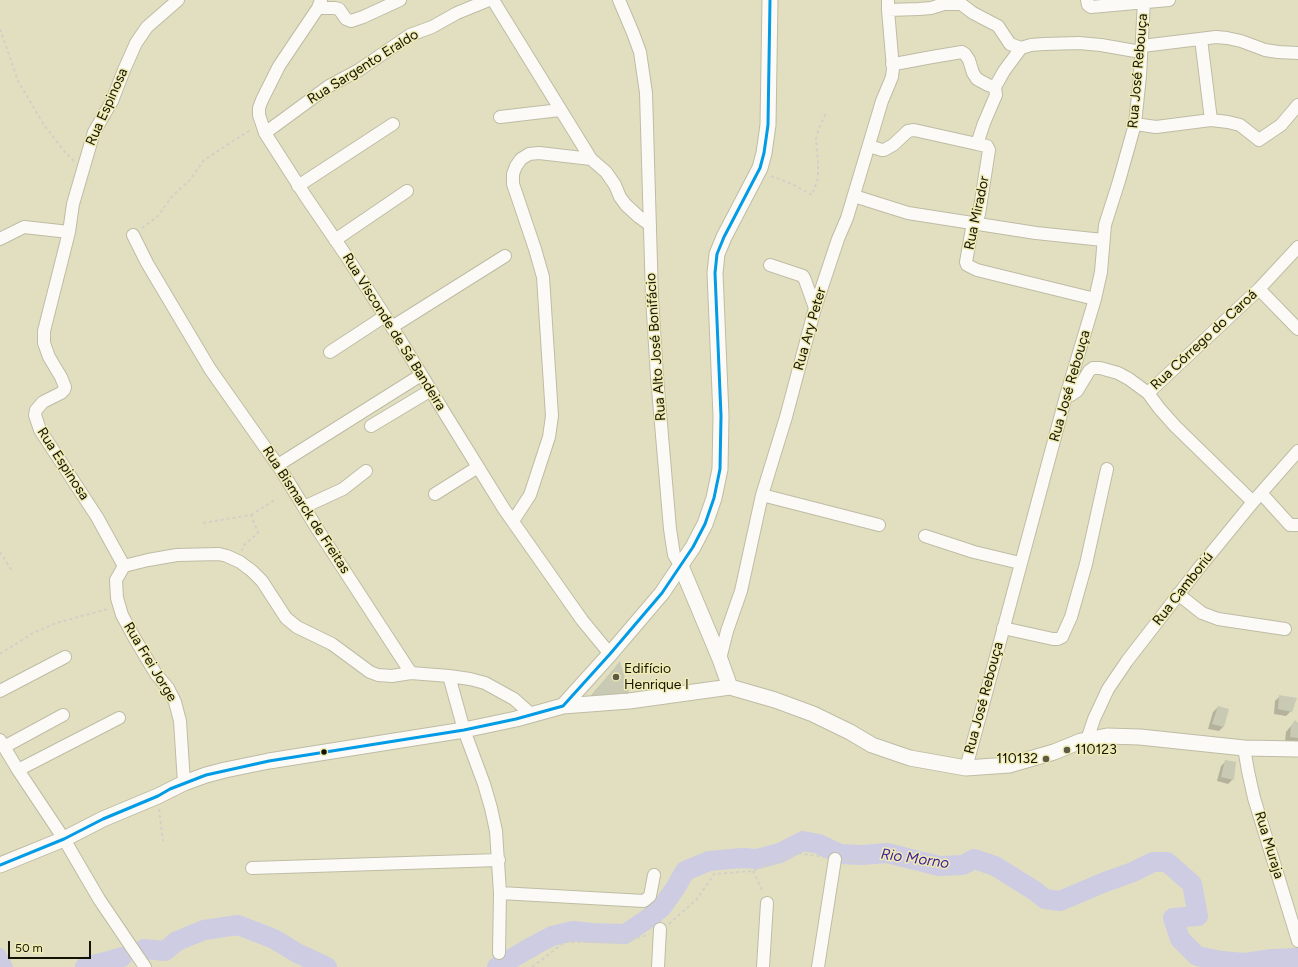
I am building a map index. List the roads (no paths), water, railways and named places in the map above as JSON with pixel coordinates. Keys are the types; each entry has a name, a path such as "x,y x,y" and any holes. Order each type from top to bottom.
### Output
{"main road":[{"path":"563,706 662,593 693,547 705,524 714,498 720,470 721,416 716,273 717,254 724,237 759,171 764,153 768,125 770,0"},
{"name":"Rua Alto José Bonifácio","path":"681,566 730,687"},
{"path":"0,865 64,839 103,819 158,796 184,783 206,775 269,762 464,730 532,715 563,706 629,702 730,687 775,700 813,714 850,732 872,745 910,758 966,768 1009,765 1054,752 1081,741 1107,736 1140,737 1244,748 1298,750"}],"street":[{"name":"Rua Espinosa","path":"124,566 97,517 40,430 36,422 35,415 36,410 43,402 61,393 65,387 49,357 44,343 44,331 69,232 73,204 94,132 112,101 136,43 147,26 178,0"},
{"path":"263,128 259,115 259,108 262,100 279,66 319,4 339,9 346,19 351,21 364,17 400,0"},
{"name":"Rua Sargento Eraldo","path":"263,128 329,86 359,70 410,35 489,0"},
{"path":"493,0 591,159 606,172 626,205 650,225"},
{"name":"Rua Alto José Bonifácio","path":"619,0 640,52 646,93 652,297 668,510 674,555 681,566"},
{"path":"1087,0 1088,5 1091,7 1144,1 1169,0"},
{"name":"Rua José Rebouça","path":"966,768 1020,563 1066,396 1095,299 1101,272 1105,225 1136,124 1144,1"},
{"path":"888,5 919,9 931,8 944,4 961,4 976,15 998,26 1010,44 1021,48 1037,44 1079,43 1142,49 1216,37 1241,40 1265,50 1298,53"},
{"name":"Rua Ary Peter","path":"720,660 727,631 741,591 762,495 786,418 815,308 838,239 847,218 882,101 892,77 888,5"},
{"path":"1201,39 1211,120"},
{"path":"868,146 882,150 888,148 908,131 914,130 978,144 984,123 996,95 995,87 1004,71 1021,48"},
{"path":"892,64 962,52 969,60 973,73 977,79 995,87"},
{"path":"1136,124 1156,127 1211,120 1228,122 1240,125 1259,140 1281,125 1298,105"},
{"path":"500,117 560,110"},
{"path":"298,186 393,124"},
{"name":"Rua Visconde de Sá Bandeira","path":"263,128 298,186 392,327 504,509 582,620 610,654"},
{"name":"Rua Mirador","path":"978,144 986,146 989,150 979,214 977,220 973,223 966,262 977,270 1095,299"},
{"path":"513,521 530,495 549,437 552,416 543,277 513,184 513,174 521,159 529,154 539,153 591,159"},
{"path":"335,240 407,192"},
{"path":"854,196 908,213 1036,233 1104,240"},
{"path":"0,239 24,227 69,232"},
{"name":"Rua Bismarck de Freitas","path":"133,235 147,263 210,369 278,465 411,673"},
{"name":"Rua Córrego do Caroá","path":"1066,396 1077,391 1089,371 1093,368 1100,368 1118,373 1148,393 1259,289 1298,247"},
{"path":"392,327 505,256"},
{"path":"770,265 803,276 815,308"},
{"path":"1259,289 1298,329"},
{"path":"330,352 385,316"},
{"path":"278,465 421,375"},
{"path":"371,426 431,390"},
{"path":"1148,393 1175,426 1290,525 1298,525"},
{"name":"Rua Camboriú","path":"1087,740 1094,719 1108,689 1127,661 1178,594 1257,498 1293,465 1298,451"},
{"path":"435,494 478,467"},
{"path":"1003,628 1053,639 1062,637 1071,617 1086,564 1106,469"},
{"path":"304,507 343,489 366,471"},
{"path":"762,495 879,525"},
{"path":"925,536 974,552 1020,563"},
{"path":"124,566 141,561 178,555 219,554 227,556 240,562 262,581 286,618 297,627 332,644 370,672 378,675 392,676 411,673 470,679 485,683 514,699 532,715"},
{"name":"Rua Frei Jorge","path":"124,566 116,580 119,606 122,615 135,639 156,674 168,688 175,702 180,721 184,783"},
{"path":"1178,594 1202,613 1218,619 1285,629"},
{"path":"0,690 65,657"},
{"path":"449,676 464,730 484,784 496,831 500,893 499,953"},
{"path":"63,715 2,743 18,770 64,839 99,899 145,967"},
{"path":"18,770 119,718"},
{"name":"Rua Muraja","path":"1244,748 1254,798 1298,941"},
{"path":"818,967 835,859"},
{"path":"252,868 499,860"},
{"path":"500,893 644,901 650,896 654,875"},
{"path":"762,967 767,902"},
{"path":"658,967 660,929"}],"waterway":[{"name":"Rio Morno","path":"497,967 552,936 573,931 625,934 649,918 662,907 685,871 709,861 742,858 757,859 780,853 803,841 819,844 840,854 862,855 887,853 939,866 963,865 974,859 995,866 1045,899 1060,901 1133,872 1153,862 1167,862 1192,884 1198,916 1173,918 1180,939 1197,956 1222,961 1245,963 1272,959 1298,958"},
{"name":"Rio Morno","path":"144,949 165,951 177,941 204,930 238,925 274,939 297,953 327,967"},
{"path":"0,954 7,967"},
{"name":"Rio Morno","path":"85,967 122,957"}],"place":[{"name":"Edifício Henrique I","path":"616,677"},
{"name":"110123","path":"1067,750"},
{"name":"110132","path":"1046,759"}]}
